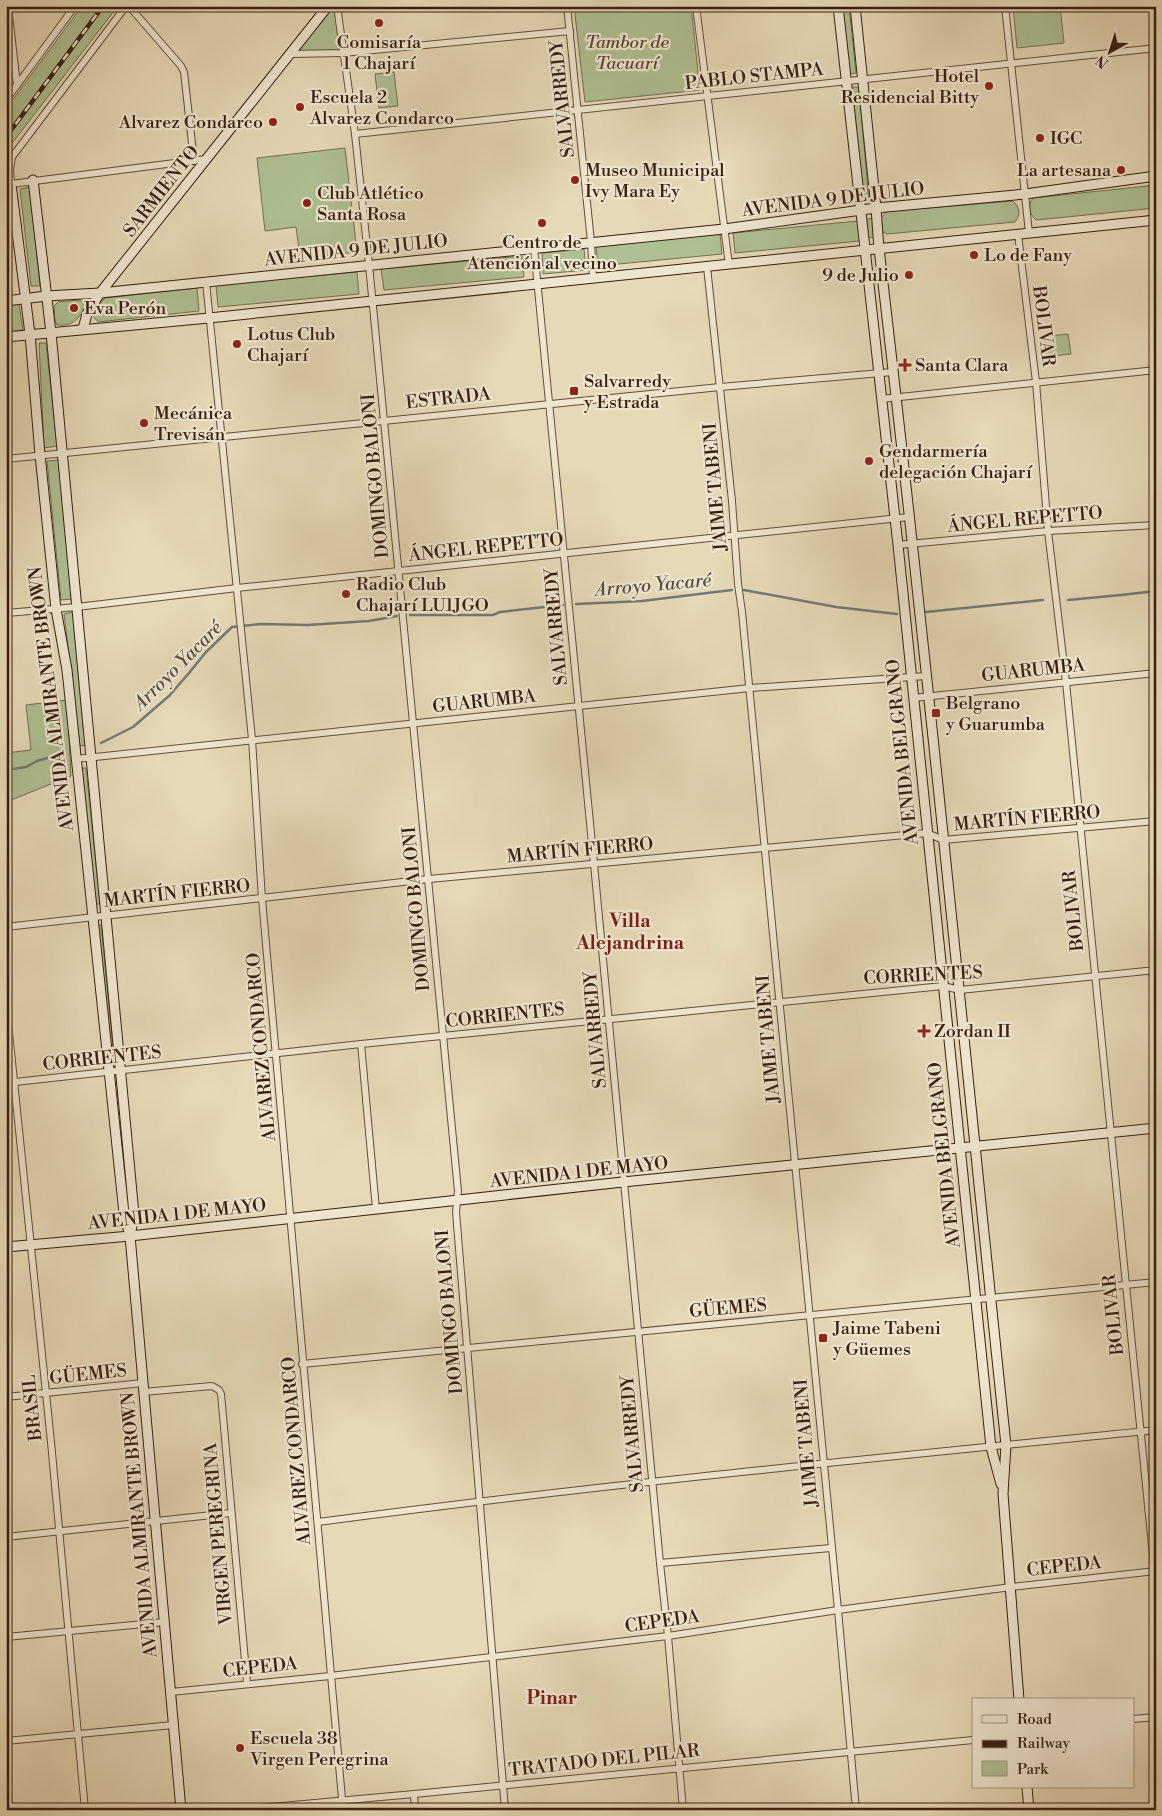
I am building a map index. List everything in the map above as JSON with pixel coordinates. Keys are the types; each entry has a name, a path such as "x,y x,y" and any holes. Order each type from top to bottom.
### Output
{"main road":[{"name":"SARMIENTO","path":"83,329 87,314 100,294 328,6"},
{"name":"AVENIDA BELGRANO","path":"838,6 898,545 992,1447 1003,1494 1019,1698"},
{"name":"AVENIDA BELGRANO","path":"855,6 879,249 929,695 942,840 960,990 1006,1445 1003,1494"},
{"name":"AVENIDA 9 DE JULIO","path":"6,300 100,294 724,229 876,208 1025,194 1156,176"},
{"name":"AVENIDA ALMIRANTE BROWN","path":"33,180 77,607 104,916 134,1214 130,1236"},
{"name":"AVENIDA ALMIRANTE BROWN","path":"11,184 30,334 56,609 67,670 124,1213 130,1236 181,1810"},
{"path":"6,337 1156,221"},
{"name":"AVENIDA 1 DE MAYO","path":"6,1247 130,1236 457,1202 624,1182 1156,1128"},
{"path":"1027,1788 1029,1810"}],"street":[{"path":"8,6 8,24 16,85"},
{"path":"6,100 76,6"},
{"path":"128,6 181,66 184,72 194,161"},
{"name":"AVENIDA ALMIRANTE BROWN","path":"11,184 10,169 12,157 128,6"},
{"name":"DOMINGO BALONI","path":"336,6 355,134 373,301 444,1036 458,1191 456,1212 505,1810"},
{"name":"SALVARREDY","path":"567,6 591,242 593,279"},
{"path":"696,6 729,265"},
{"path":"1005,6 1029,233"},
{"path":"290,54 343,53 570,31"},
{"name":"PABLO STAMPA","path":"355,134 862,78 1156,48"},
{"path":"11,184 206,159"},
{"name":"BOLIVAR","path":"1018,234 1036,382 1048,531 1066,682 1124,1285 1156,1586"},
{"name":"SALVARREDY","path":"534,248 668,1636 683,1810"},
{"name":"JAIME TABENI","path":"707,267 750,688 856,1810"},
{"name":"ALVAREZ CONDARCO","path":"206,282 252,740 262,899 343,1810"},
{"path":"881,399 1156,370"},
{"name":"ESTRADA","path":"6,459 550,403 893,372"},
{"name":"ÁNGEL REPETTO","path":"6,613 77,607 237,588 909,517"},
{"name":"ÁNGEL REPETTO","path":"898,545 1048,531 1156,525"},
{"name":"GUARUMBA","path":"913,698 1156,673"},
{"name":"GUARUMBA","path":"76,759 750,688 926,676"},
{"name":"MARTÍN FIERRO","path":"6,927 429,879 927,833 942,840 1156,821"},
{"name":"CORRIENTES","path":"6,1083 361,1044 779,1002 943,986 960,990 1156,970"},
{"name":"BRASIL","path":"6,1003 69,1631 85,1810"},
{"path":"361,1044 376,1209"},
{"name":"GÜEMES","path":"302,1364 1156,1282"},
{"name":"GÜEMES","path":"6,1397 143,1387 212,1386"},
{"name":"VIRGEN PEREGRINA","path":"212,1386 219,1390 221,1394 247,1683"},
{"path":"318,1522 480,1500 652,1481 1156,1430"},
{"path":"6,1537 231,1513"},
{"path":"660,1563 831,1548"},
{"name":"CEPEDA","path":"171,1692 330,1676 668,1636 838,1610 1011,1587 1155,1571"},
{"path":"6,1637 165,1622"},
{"path":"1134,1719 1156,1716"},
{"path":"6,1741 173,1725"},
{"name":"TRATADO DEL PILAR","path":"238,1810 972,1740"},
{"path":"414,1794 415,1810"}],"green space":[{"path":"82,6 118,6 6,151 6,109"},
{"path":"330,6 335,6 341,51 293,52"},
{"name":"Tambor de Tacuarí","path":"574,6 691,6 700,90 585,102"},
{"path":"842,6 849,6 856,73 849,74"},
{"path":"1013,6 1060,6 1064,43 1017,48"},
{"path":"394,72 398,106 379,108 375,74"},
{"path":"851,87 859,87 869,201 861,202"},
{"name":"Club Atlético Santa Rosa","path":"345,148 357,252 300,258 296,227 265,231 257,158"},
{"path":"1156,185 1156,208 1036,220 1030,210 1033,198"},
{"path":"30,187 40,286 31,286 20,189"},
{"path":"1013,201 1019,211 1015,222 887,234 883,232 881,218 887,211"},
{"path":"874,218 876,237 868,238 867,219"},
{"path":"858,221 860,241 735,253 733,233"},
{"path":"720,234 722,254 598,266 596,246"},
{"path":"584,249 586,270 543,274 542,253"},
{"path":"522,256 524,277 384,290 381,269"},
{"path":"357,272 359,294 218,307 216,285"},
{"path":"197,288 199,311 98,322 94,317 93,311 105,298"},
{"path":"80,300 86,308 77,319 71,323 57,325 54,306 58,302"},
{"path":"19,304 23,330 6,332 6,306"},
{"path":"1068,334 1071,354 1043,357 1041,337"},
{"path":"39,343 46,343 57,446 44,448"},
{"path":"59,460 72,599 61,600 47,461"},
{"path":"73,612 85,745 80,746 64,614"},
{"path":"67,700 71,776 6,802 6,753 31,750 26,705"},
{"path":"82,768 86,768 100,904 96,904"},
{"path":"98,925 101,925 114,1057 111,1057"}],"waterway":[{"name":"Arroyo Yacaré","path":"576,604 642,601 732,590"},
{"name":"Arroyo Yacaré","path":"744,590 836,607 897,614"},
{"name":"Arroyo Yacaré","path":"1068,600 1156,591"},
{"name":"Arroyo Yacaré","path":"926,612 1043,600"},
{"name":"Arroyo Yacaré","path":"410,615 493,615 500,612 563,605"},
{"name":"Arroyo Yacaré","path":"101,743 133,727 169,696 206,652 232,627 261,624 308,625 369,621 397,616"},
{"name":"Arroyo Yacaré","path":"6,770 26,767 37,761 61,754"}],"railway":[{"path":"6,137 103,6"}],"place":[{"name":"Comisaría 1 Chajarí","path":"379,23"},
{"name":"Hotel Residencial Bitty","path":"989,86"},
{"name":"Escuela 2 Alvarez Condarco","path":"300,107"},
{"name":"Alvarez Condarco","path":"273,122"},
{"name":"IGC","path":"1040,138"},
{"name":"La artesana","path":"1121,170"},
{"name":"Museo Municipal Ivy Mara Ey","path":"575,180"},
{"name":"Club Atlético Santa Rosa","path":"307,203"},
{"name":"Centro de Atención al vecino","path":"542,223"},
{"name":"Lo de Fany","path":"974,255"},
{"name":"9 de Julio","path":"909,275"},
{"name":"Eva Perón","path":"74,308"},
{"name":"Lotus Club Chajarí","path":"237,344"},
{"name":"Santa Clara","path":"905,365"},
{"name":"Salvarredy y Estrada","path":"574,391"},
{"name":"Mecánica Trevisán","path":"144,423"},
{"name":"Gendarmería delegación Chajarí","path":"869,461"},
{"name":"Radio Club Chajarí LU1JGO","path":"346,594"},
{"name":"Belgrano y Guarumba","path":"936,713"},
{"name":"Zordan II","path":"924,1031"},
{"name":"Jaime Tabeni y Güemes","path":"823,1338"},
{"name":"Escuela 38 Virgen Peregrina","path":"240,1748"}],"district":[{"name":"Villa Alejandrina","path":"630,931"},
{"name":"Pinar","path":"552,1697"}]}
